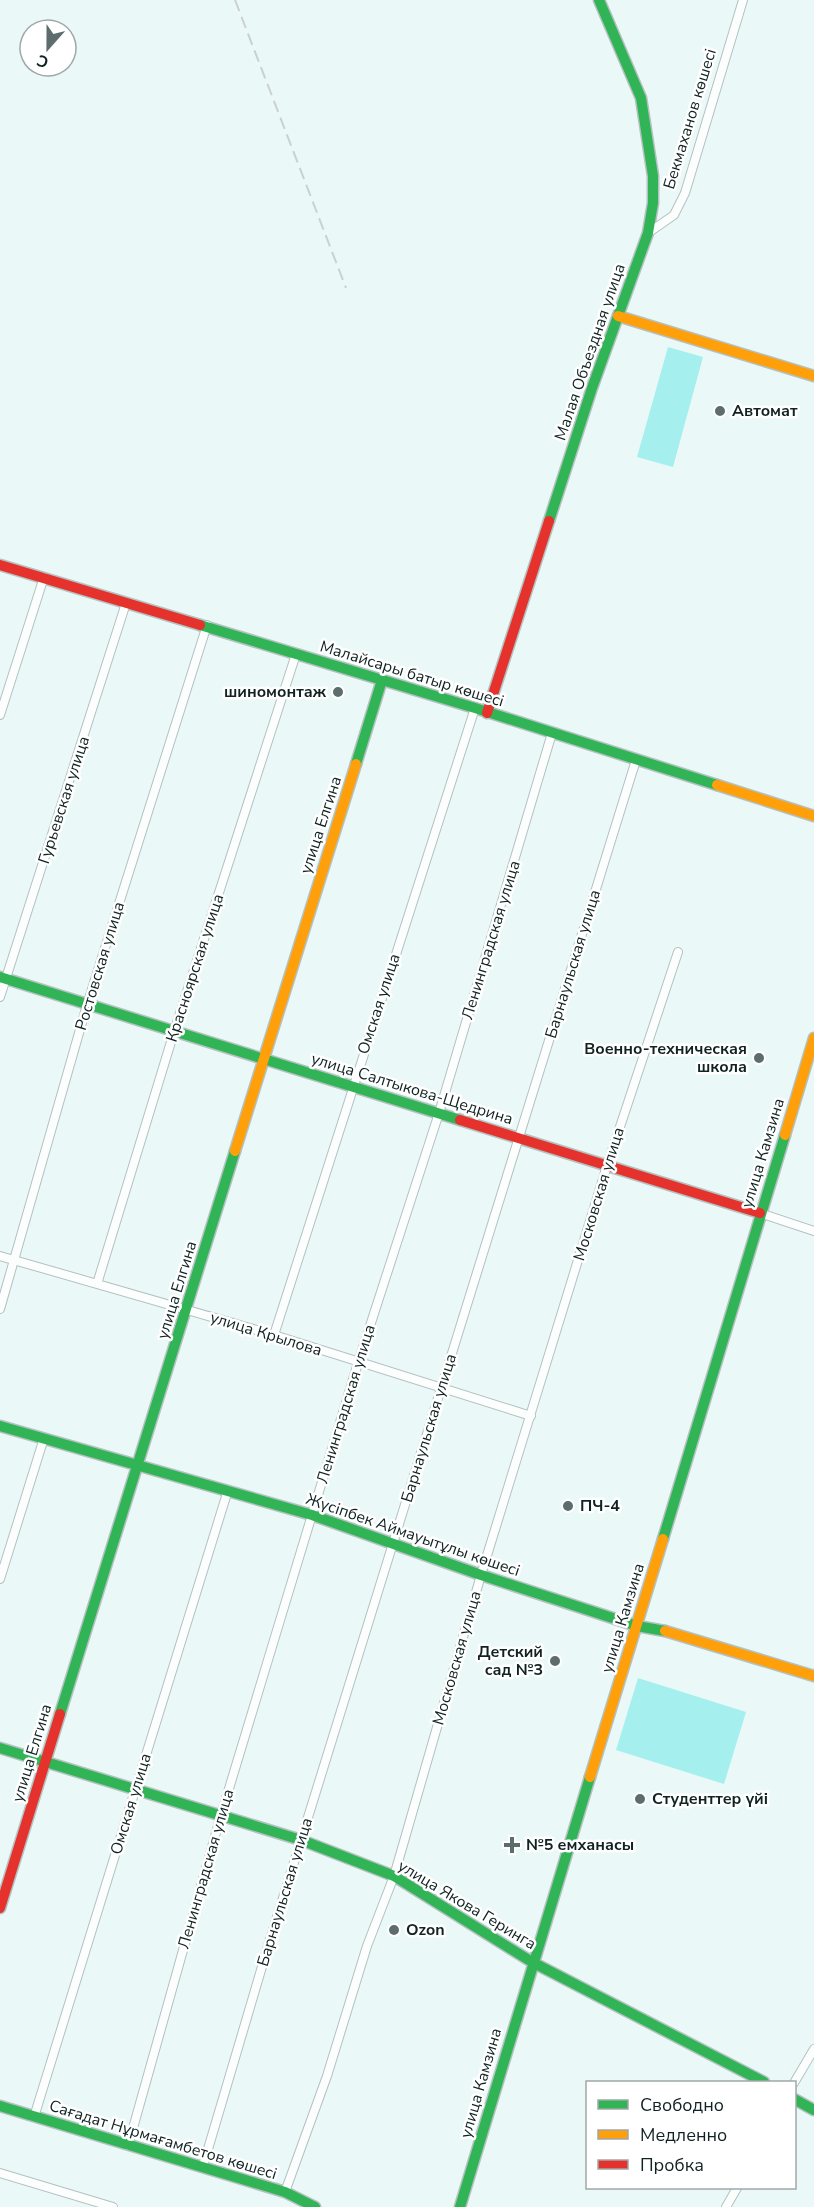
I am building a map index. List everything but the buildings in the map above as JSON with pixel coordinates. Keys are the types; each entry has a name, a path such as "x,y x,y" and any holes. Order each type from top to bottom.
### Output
{"street":[{"name":"Малая Объездная улица","path":"487,713 618,316 648,233 653,203 653,176 641,98 599,0"},
{"name":"Бекмаханов көшесі","path":"648,233 674,215 685,193 742,0"},
{"path":"618,316 814,376"},
{"name":"Малайсары батыр көшесі","path":"0,565 475,708 814,816"},
{"path":"0,715 44,577"},
{"name":"Гурьевская улица","path":"0,997 3,978 126,603"},
{"name":"Ростовская улица","path":"0,1309 87,1005 207,626"},
{"name":"Красноярская улица","path":"97,1284 174,1032 296,654"},
{"name":"улица Елгина","path":"0,1908 382,680"},
{"name":"Омская улица","path":"274,1335 475,708"},
{"name":"Ленинградская улица","path":"128,2146 221,1815 358,1362 439,1113 552,733"},
{"name":"Барнаульская улица","path":"203,2166 301,1840 636,760"},
{"name":"Московская улица","path":"285,2192 327,2076 367,1946 394,1876 481,1575 608,1166 678,952"},
{"name":"улица Салтыкова-Щедрина","path":"3,978 760,1213 814,1232"},
{"name":"улица Камзина","path":"460,2207 531,1962 637,1626 814,1038"},
{"name":"улица Крылова","path":"0,1256 274,1335 531,1416"},
{"name":"Жүсіпбек Аймауытұлы көшесі","path":"0,1426 139,1463 312,1515 481,1575 637,1626 675,1633 814,1676"},
{"path":"0,1579 44,1438"},
{"name":"Омская улица","path":"34,2117 228,1490"},
{"name":"улица Якова Геринга","path":"0,1748 301,1840 394,1876 531,1962 762,2081"},
{"path":"796,2081 814,2049"},
{"path":"796,2100 814,2110"},
{"name":"Сағадат Нұрмағамбетов көшесі","path":"0,2106 285,2192 297,2202 315,2207"},
{"path":"0,2172 113,2207"},
{"path":"726,2207 736,2189"}],"shaded area":[{"path":"668,347 703,357 673,467 637,457"},
{"path":"638,1678 746,1712 724,1784 616,1750"}],"railway":[{"path":"235,0 346,288"}],"traffic: fast":[{"path":"549,521 592,388 648,233 653,203 653,176 641,98 599,0"},
{"path":"200,625 475,708 717,785"},
{"path":"356,764 382,680"},
{"path":"0,977 460,1120"},
{"path":"663,1539 785,1135"},
{"path":"60,1714 235,1151"},
{"path":"0,1426 312,1515 481,1575 637,1626 665,1631"},
{"path":"0,1748 301,1840 394,1876 532,1962 762,2081"},
{"path":"460,2207 590,1777"},
{"path":"796,2100 814,2110"},
{"path":"0,2106 285,2192 315,2207"}],"traffic: slow":[{"path":"618,316 814,376"},
{"path":"235,1151 356,764"},
{"path":"717,785 814,816"},
{"path":"785,1135 814,1038"},
{"path":"590,1777 663,1539"},
{"path":"665,1631 814,1676"}],"traffic: jam":[{"path":"487,713 549,521"},
{"path":"0,565 200,625"},
{"path":"460,1120 760,1213"},
{"path":"0,1908 60,1714"}],"place":[{"name":"Автомат","path":"720,411"},
{"name":"шиномонтаж","path":"338,692"},
{"name":"Военно-техническая школа","path":"759,1058"},
{"name":"ПЧ-4","path":"568,1506"},
{"name":"Детский сад №3","path":"555,1661"},
{"name":"Студенттер үйі","path":"640,1799"},
{"name":"№5 емханасы","path":"512,1845"},
{"name":"Ozon","path":"394,1930"}]}
